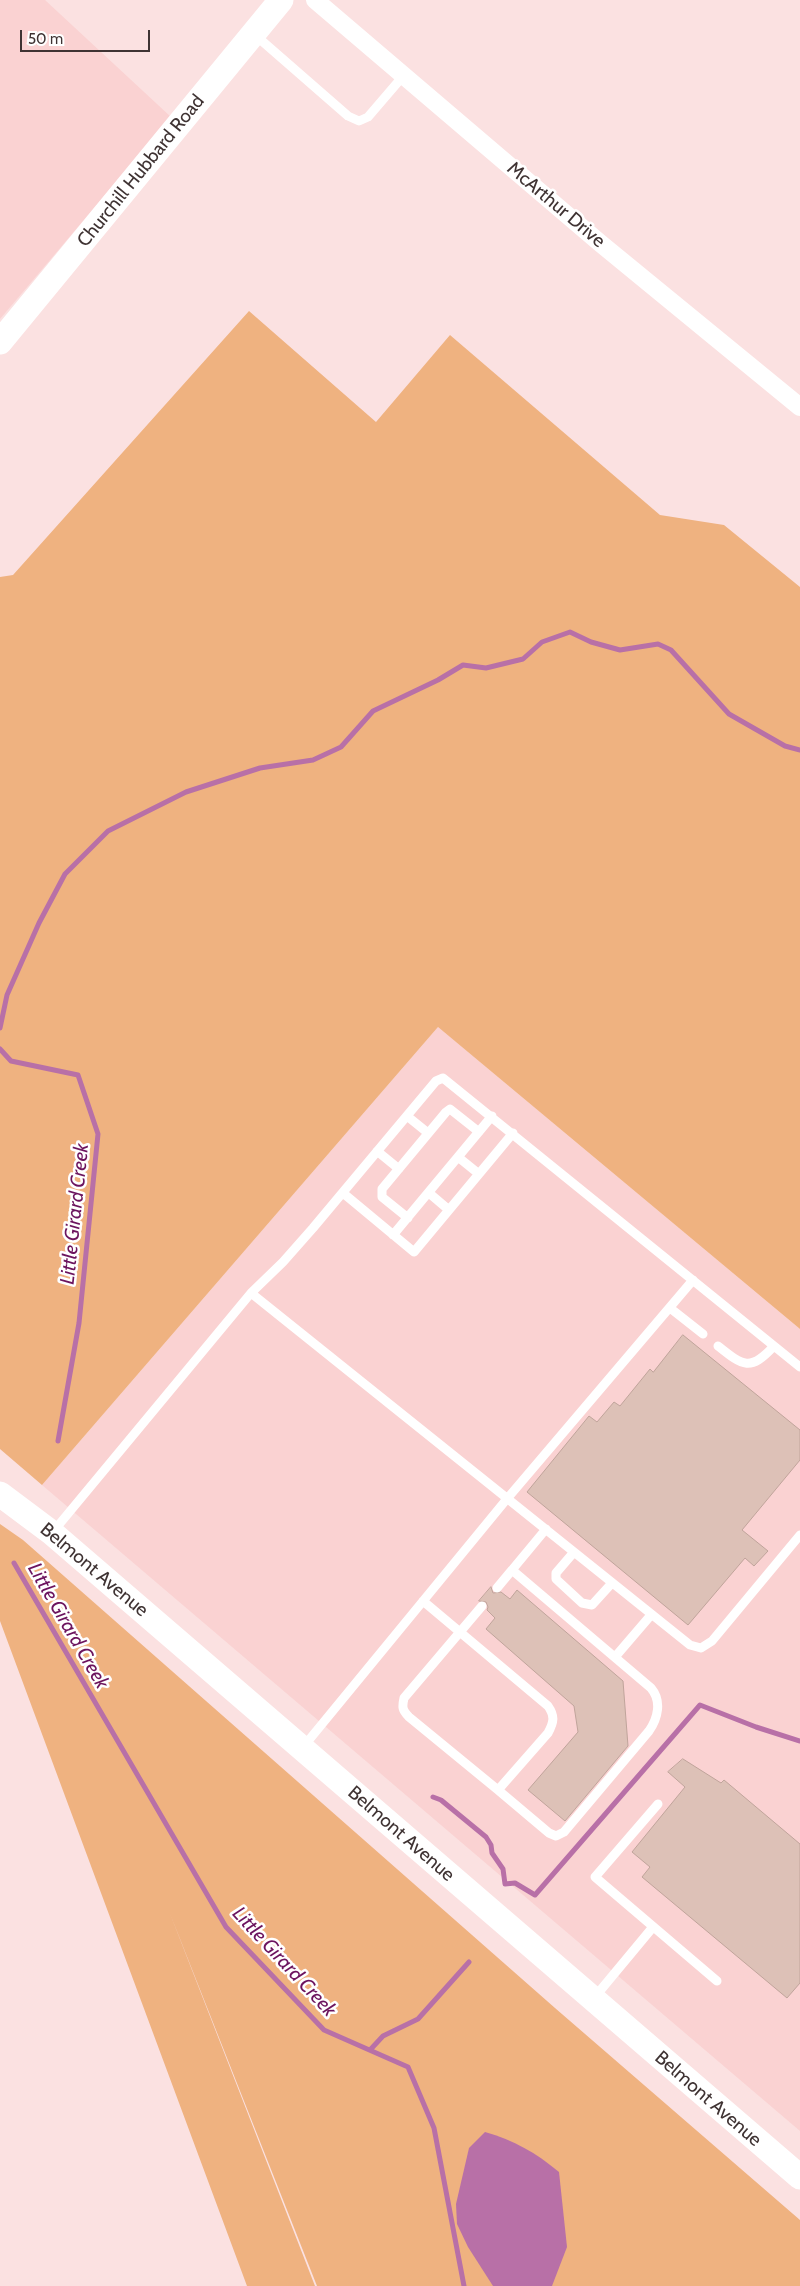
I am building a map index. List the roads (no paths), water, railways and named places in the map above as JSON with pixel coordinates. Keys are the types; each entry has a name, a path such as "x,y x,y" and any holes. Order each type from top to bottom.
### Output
{"main road":[{"name":"Churchill Hubbard Road","path":"0,342 281,0"},
{"name":"Belmont Avenue","path":"0,1494 52,1533 592,2000 800,2177"}],"street":[{"name":"McArthur Drive","path":"315,0 600,243 800,407"}],"lane":[{"path":"254,34 348,116 358,121 368,117 404,75"},
{"path":"52,1533 251,1293 283,1262 436,1081 443,1078 800,1367"},
{"path":"408,1218 382,1198 381,1194 428,1133 450,1110 479,1132"},
{"path":"406,1116 428,1133"},
{"path":"393,1235 492,1116"},
{"path":"343,1193 414,1252 513,1133"},
{"path":"377,1151 399,1169"},
{"path":"458,1157 479,1174"},
{"path":"429,1193 449,1210"},
{"path":"302,1748 506,1500 693,1280"},
{"path":"251,1293 506,1500 546,1529 690,1645 701,1648 712,1641 800,1535"},
{"path":"670,1308 703,1334"},
{"path":"718,1346 736,1361 750,1364 763,1358 774,1346"},
{"path":"497,1588 546,1529"},
{"path":"574,1552 556,1573 556,1579 582,1603 592,1605 612,1583"},
{"path":"482,1606 404,1698 403,1712 549,1834 556,1836 564,1832 649,1731 657,1713 655,1693 512,1570"},
{"path":"423,1601 548,1706 554,1719 548,1733 498,1790"},
{"path":"615,1657 651,1615"},
{"path":"658,1804 596,1877 717,1981"},
{"path":"592,2000 653,1927"}],"waterway":[{"path":"0,1028 7,995 39,923 65,874 108,831 186,792 260,768 313,760 341,747 373,711 438,680 463,665 486,668 523,659 542,642 570,632 591,642 620,650 658,644 671,650 729,714 785,746 800,750"},
{"name":"Little Girard Creek","path":"0,1049 11,1061 78,1075 98,1134 79,1323 58,1441"},
{"name":"Little Girard Creek","path":"14,1563 226,1927 324,2030 408,2067 434,2128 464,2286"},
{"path":"433,1797 441,1800 486,1837 491,1845 492,1853 503,1869 505,1884 515,1883 535,1895 700,1705 756,1727 800,1741"},
{"path":"370,2050 383,2036 418,2019 469,1962"}]}
